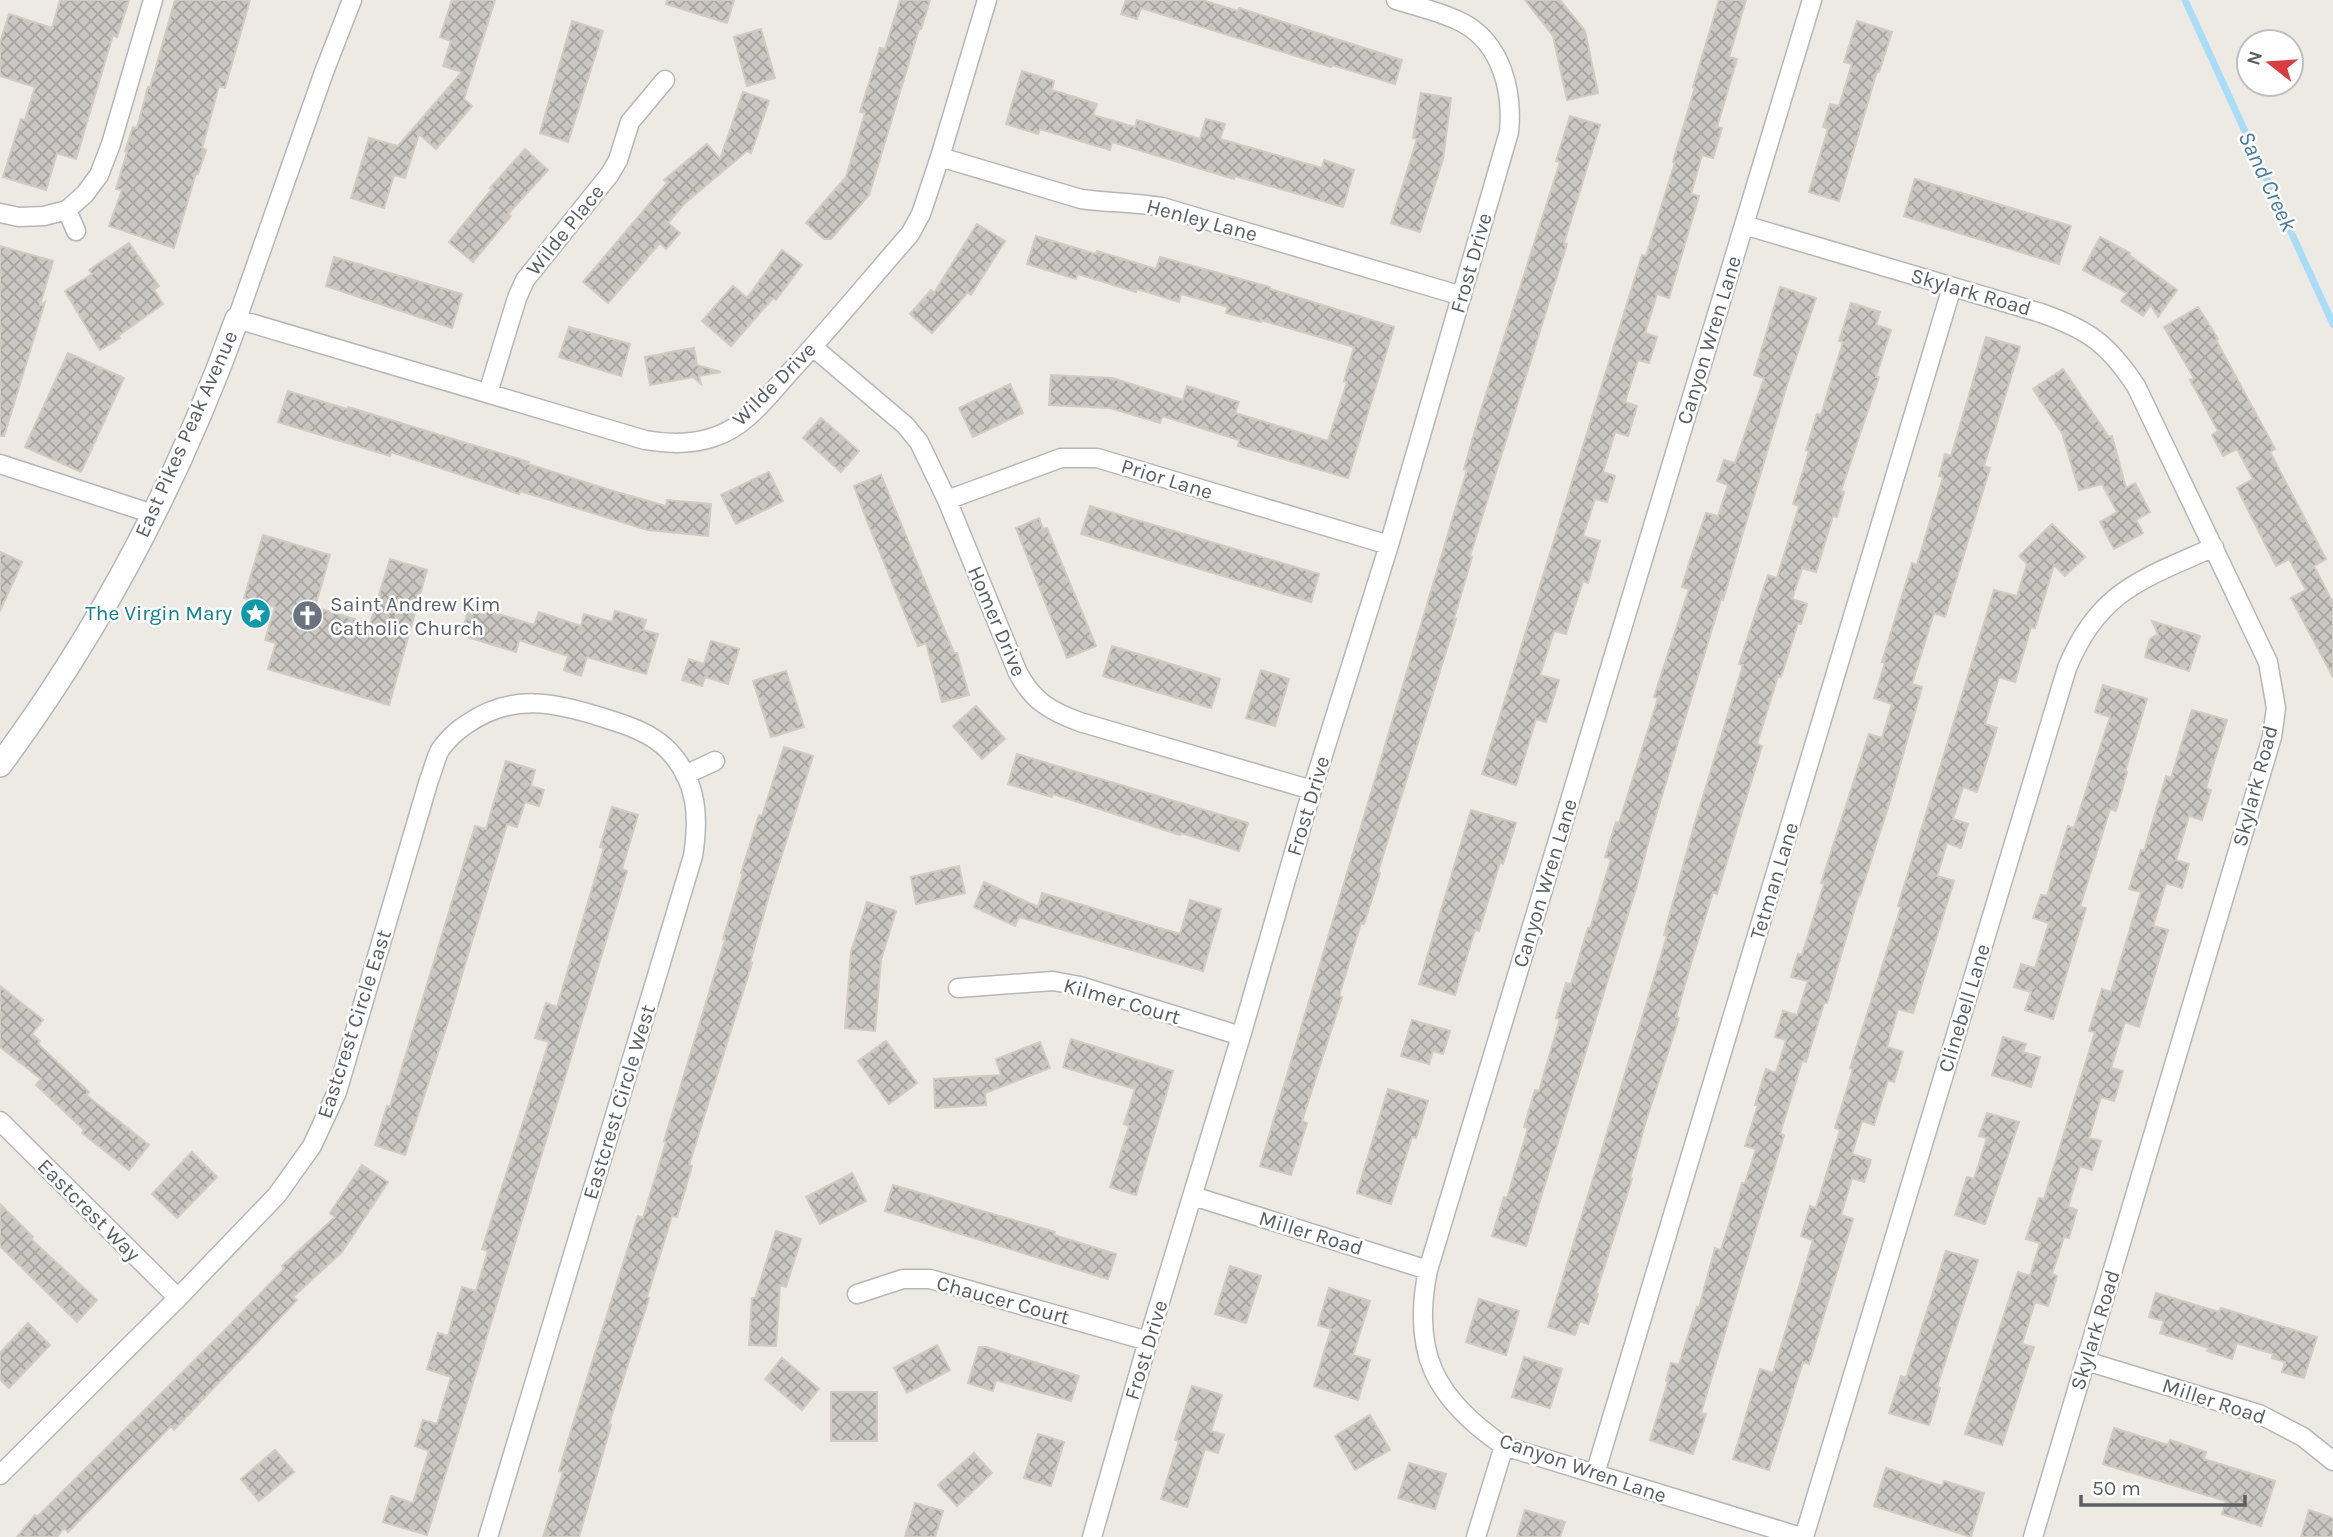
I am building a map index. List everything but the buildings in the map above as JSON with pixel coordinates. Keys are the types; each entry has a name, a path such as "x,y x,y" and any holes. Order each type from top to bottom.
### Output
{"street":[{"path":"0,214 19,217 44,216 67,210 85,194 99,175 111,144 153,0"},
{"name":"East Pikes Peak Avenue","path":"0,765 76,652 153,514 217,375 352,0"},
{"name":"Wilde Drive","path":"237,319 645,440 670,444 715,437 752,413 910,234 921,214 940,157 987,0"},
{"name":"Frost Drive","path":"1091,1537 1312,790 1389,545 1509,132 1511,111 1504,75 1484,39 1465,24 1396,0"},
{"name":"Canyon Wren Lane","path":"1802,1537 1504,1446 1481,1431 1434,1390 1422,1330 1422,1301 1428,1270 1812,0"},
{"name":"Wilde Place","path":"488,393 525,280 610,174 618,160 630,122 665,80"},
{"name":"Henley Lane","path":"940,157 1082,199 1103,203 1139,202 1162,207 1462,296"},
{"path":"67,210 76,230"},
{"name":"Skylark Road","path":"1744,225 2042,313 2069,323 2098,340 2120,361 2136,386 2268,662 2276,708 2272,737 2033,1537"},
{"name":"Tetman Lane","path":"1595,1474 1952,287"},
{"name":"Homer Drive","path":"813,347 912,433 927,457 947,500 1017,673 1028,691 1044,706 1080,722 1312,790"},
{"name":"Prior Lane","path":"947,500 1062,458 1080,456 1097,458 1389,545"},
{"path":"0,464 153,514"},
{"name":"Clinebell Lane","path":"1802,1537 2076,645 2092,621 2111,600 2138,582 2214,547"},
{"name":"Eastcrest Circle East","path":"0,1475 277,1195 312,1146 337,1092 440,750 459,729 480,715 502,706 528,702 593,714"},
{"name":"Eastcrest Circle West","path":"488,1537 693,856 697,831 697,806 685,775 669,751 648,735 593,714"},
{"path":"685,775 715,761"},
{"name":"Kilmer Court","path":"958,988 1053,981 1080,986 1241,1036"},
{"name":"Eastcrest Way","path":"0,1121 178,1298"},
{"name":"Miller Road","path":"1193,1196 1428,1270"},
{"name":"Chaucer Court","path":"858,1294 903,1279 930,1279 1148,1341"},
{"name":"Miller Road","path":"2086,1361 2259,1414 2303,1437 2333,1461"},
{"path":"1476,1537 1504,1446"}],"waterway":[{"name":"Sand Creek","path":"2185,0 2333,324"}],"place":[{"name":"The Virgin Mary","path":"255,613"},
{"name":"Saint Andrew Kim Catholic Church","path":"307,616"}]}
